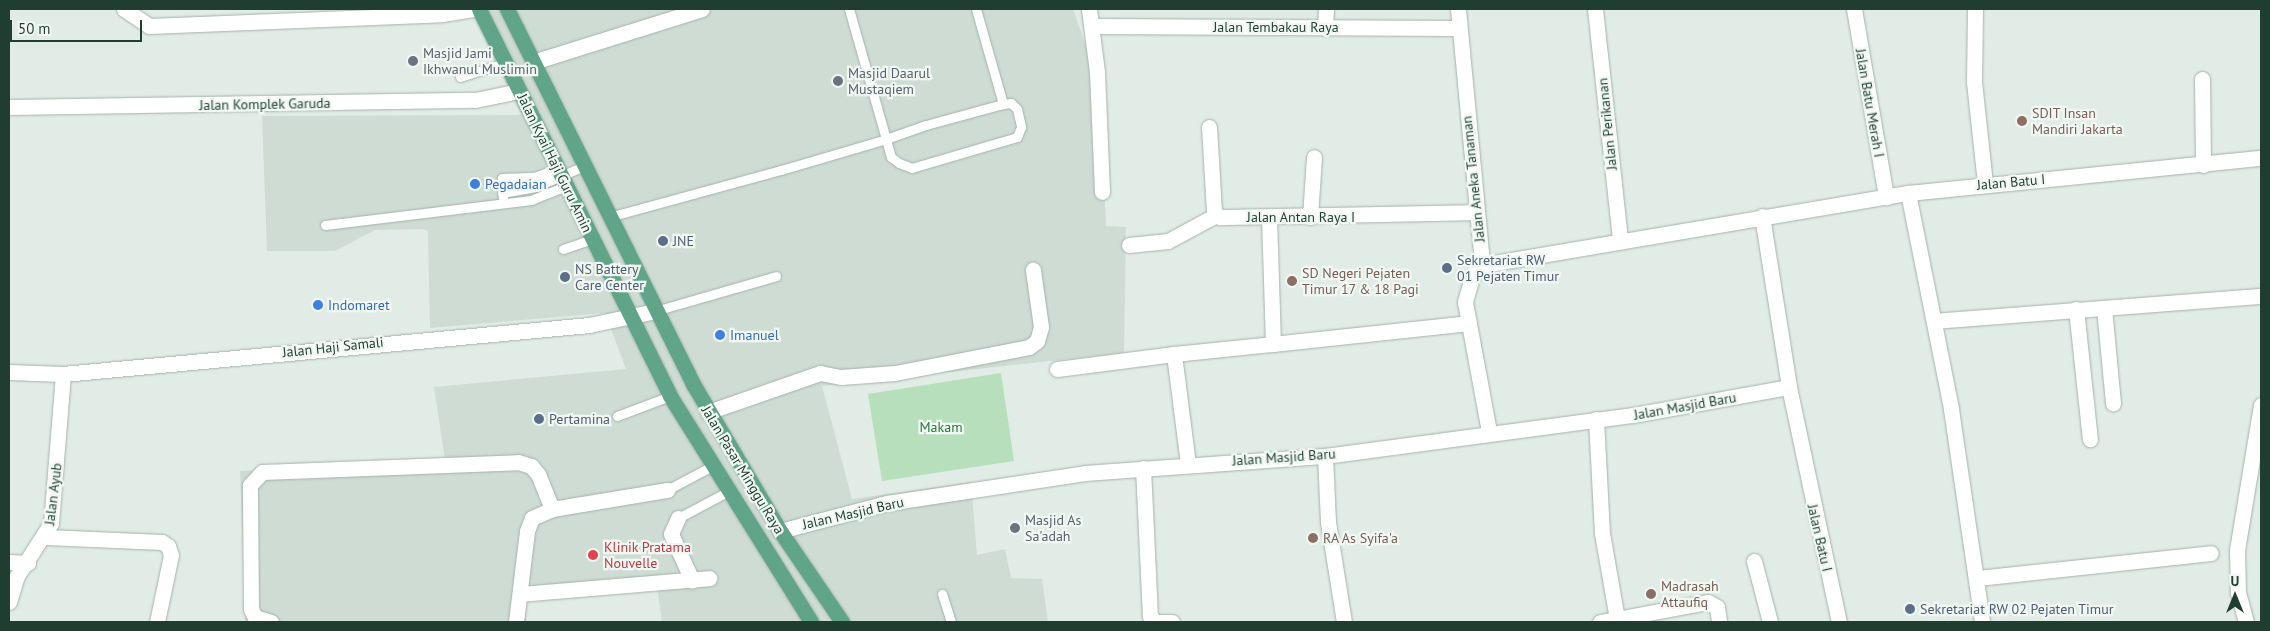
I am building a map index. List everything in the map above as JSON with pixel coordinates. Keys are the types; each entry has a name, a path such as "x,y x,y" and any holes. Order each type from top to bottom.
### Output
{"main road":[{"name":"Jalan Kyai Haji Guru Amin","path":"479,9 513,93 590,239 624,319"},
{"name":"Jalan Kyai Haji Guru Amin","path":"507,9 655,311"},
{"name":"Jalan Pasar Minggu Raya","path":"655,311 708,412 780,531 842,622"},
{"name":"Jalan Pasar Minggu Raya","path":"624,319 665,398 721,495 810,622"}],"street":[{"path":"124,9 149,26 183,16 442,14 471,9"},
{"path":"533,62 702,9"},
{"path":"1089,9 1094,26 1102,192"},
{"path":"1325,28 1326,9"},
{"name":"Jalan Aneka Tanaman","path":"1458,9 1458,28 1482,266"},
{"name":"Jalan Perikanan","path":"1595,9 1620,240"},
{"name":"Jalan Batu Merah I","path":"1854,9 1886,197"},
{"path":"1975,9 1974,82 1985,183"},
{"name":"Jalan Tembakau Raya","path":"1094,26 1458,28"},
{"path":"2202,79 2203,165"},
{"name":"Jalan Komplek Garuda","path":"9,107 483,99 513,93"},
{"path":"1129,245 1168,242 1216,215 1209,127"},
{"path":"1310,216 1314,157"},
{"name":"Jalan Batu I","path":"1482,266 1620,240 1908,193 1985,183 2203,165 2261,158"},
{"path":"1908,193 1934,320 1978,578 1982,622"},
{"name":"Jalan Antan Raya I","path":"1216,215 1269,218 1476,212"},
{"name":"Jalan Batu I","path":"1762,216 1789,387 1839,622"},
{"path":"1269,218 1273,344"},
{"path":"1482,266 1467,288 1469,323 1489,431"},
{"path":"708,412 820,373 841,377 895,373 1029,347 1037,341 1041,327 1033,270"},
{"path":"1934,320 2261,296"},
{"path":"2104,308 2113,404"},
{"path":"2076,309 2090,439"},
{"name":"Jalan Haji Samali","path":"9,372 63,374 589,325 655,311"},
{"path":"1057,370 1174,354 1469,323"},
{"path":"1174,354 1188,464"},
{"name":"Jalan Ayub","path":"9,602 17,576 46,537 54,508 63,374"},
{"name":"Jalan Masjid Baru","path":"780,531 887,503 1143,468 1325,456 1489,431 1596,419 1789,387"},
{"path":"2246,622 2238,593 2236,550 2261,405"},
{"path":"1596,419 1602,533 1617,618"},
{"path":"1325,456 1328,522 1344,622"},
{"path":"271,622 255,617 251,609 250,485 262,472 518,462 531,466 538,474 552,509"},
{"path":"1143,468 1150,616 1155,622 1172,622"},
{"path":"516,622 528,531 532,518 552,509 670,488"},
{"path":"682,515 671,534 692,580"},
{"path":"46,537 162,542 168,546 157,622"},
{"path":"1978,578 2211,553"},
{"path":"1754,561 1770,622"},
{"path":"9,562 28,563"},
{"path":"520,594 709,578"},
{"path":"1600,622 1708,602 1717,606 1719,622"}],"lane":[{"path":"609,217 886,139 1003,104 1011,103 1017,109 1021,127 1017,137 986,150 912,168 891,157 886,139 849,9"},
{"path":"976,9 1003,104"},
{"path":"460,77 502,64"},
{"path":"502,193 534,187 584,166"},
{"path":"504,203 502,178 559,178"},
{"path":"325,225 531,200 559,178"},
{"path":"566,247 590,239"},
{"path":"655,311 776,276"},
{"path":"617,416 665,398"},
{"path":"670,488 707,468"},
{"path":"682,515 721,495"},
{"path":"942,594 950,622"}],"shaded area":[{"path":"471,9 1073,9 1100,87 1106,226 1126,227 1124,353 822,386 852,499 971,482 977,555 1005,549 1011,578 1042,579 1048,622 662,622 656,580 527,588 526,622 245,622 240,471 445,460 434,387 626,369 605,313 430,328 428,231 423,229 375,230 335,251 267,251 262,116 521,115"}],"green space":[{"name":"Makam","path":"1001,373 1014,461 882,481 868,394"}],"place":[{"name":"Masjid Jami Ikhwanul Muslimin","path":"413,61"},
{"name":"Masjid Daarul Mustaqiem","path":"838,81"},
{"name":"SDIT Insan Mandiri Jakarta","path":"2022,121"},
{"name":"Pegadaian","path":"475,184"},
{"name":"JNE","path":"663,241"},
{"name":"Sekretariat RW 01 Pejaten Timur","path":"1447,268"},
{"name":"NS Battery Care Center","path":"565,277"},
{"name":"SD Negeri Pejaten Timur 17 & 18 Pagi","path":"1292,281"},
{"name":"Indomaret","path":"318,305"},
{"name":"Imanuel","path":"720,335"},
{"name":"Pertamina","path":"539,419"},
{"name":"Masjid As Sa'adah","path":"1015,528"},
{"name":"RA As Syifa'a","path":"1313,538"},
{"name":"Klinik Pratama Nouvelle","path":"593,555"},
{"name":"Madrasah Attaufiq","path":"1651,594"},
{"name":"Sekretariat RW 02 Pejaten Timur","path":"1910,609"}]}
